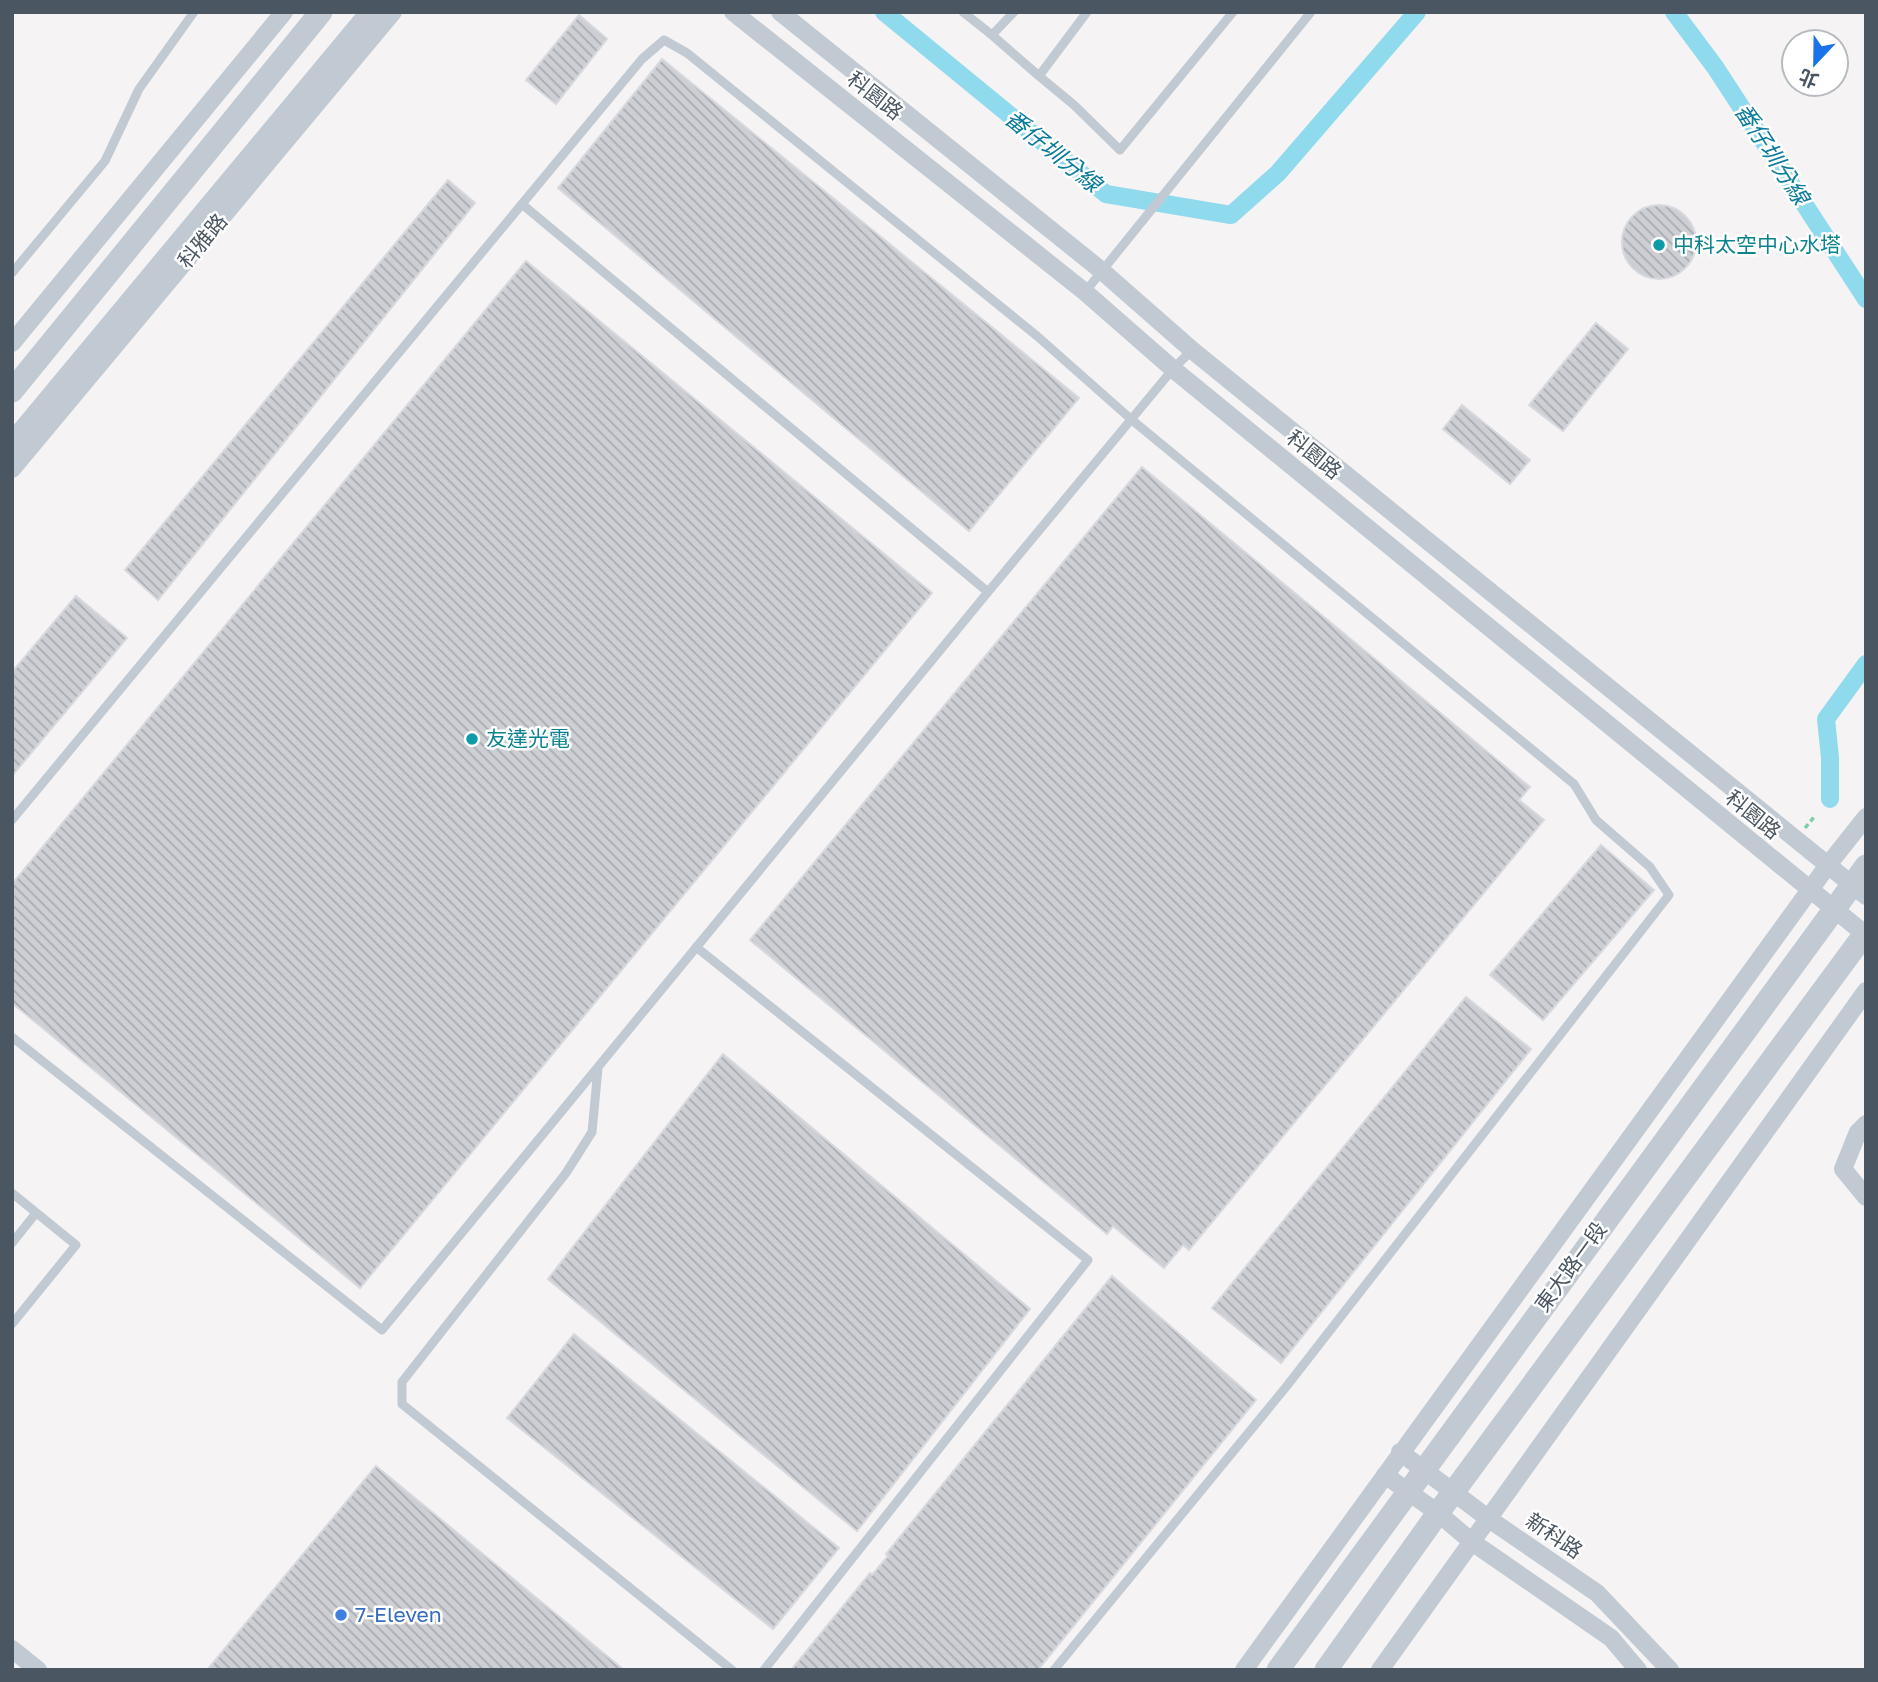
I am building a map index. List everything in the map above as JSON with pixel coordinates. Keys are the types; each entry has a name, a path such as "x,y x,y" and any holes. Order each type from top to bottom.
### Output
{"street":[{"path":"12,343 284,12"},
{"path":"12,391 321,12"},
{"name":"科雅路","path":"12,445 372,12"},
{"name":"科雅路","path":"12,470 393,12"},
{"name":"科園路","path":"780,12 1102,271 1192,350 1828,866 1861,882"},
{"name":"科園路","path":"734,13 1085,292 1173,369 1809,891 1865,934"},
{"path":"1244,1670 1809,891 1866,817"},
{"name":"東大路一段","path":"1278,1670 1833,910 1861,882"},
{"name":"東大路一段","path":"1326,1670 1438,1513 1865,934"},
{"path":"1380,1670 1866,991"},
{"path":"1866,1124 1858,1132 1843,1169 1866,1197"},
{"name":"新科路","path":"1400,1452 1489,1519 1597,1593 1670,1670"},
{"path":"1385,1475 1438,1513 1472,1542 1611,1638 1638,1670"},
{"path":"12,1649 38,1670"}],"lane":[{"path":"12,272 105,161 139,89 194,12"},
{"path":"963,12 1074,105 1120,150 1233,12"},
{"path":"992,35 1014,12"},
{"path":"1039,76 1087,12"},
{"path":"1085,292 1311,12"},
{"path":"12,820 642,59 664,40 687,53 1027,327 1132,420 1574,784 1596,820 1650,867 1669,895 1286,1387 1054,1670"},
{"path":"523,205 988,592"},
{"path":"12,1037 382,1329 988,592 1173,369 1192,350"},
{"path":"696,947 1088,1260 764,1670"},
{"path":"598,1066 592,1132 566,1173 402,1381 402,1404 732,1670"},
{"path":"12,1193 76,1245 12,1324"},
{"path":"12,1243 36,1213"}],"building":[{"path":"579,15 607,39 556,104 526,80"},
{"path":"662,59 1079,398 969,531 558,188"},
{"path":"448,180 475,203 158,600 125,570"},
{"name":"中科太空中心水塔","path":"1652,205 1666,205 1680,211 1690,221 1696,242 1690,263 1680,273 1666,279 1652,279 1638,273 1628,263 1622,249 1622,235 1628,221 1638,211"},
{"name":"友達光電","path":"526,261 932,593 360,1288 12,1003 12,884"},
{"path":"1596,323 1628,349 1563,431 1529,405"},
{"path":"1462,405 1530,460 1510,484 1443,429"},
{"path":"1142,467 1530,787 1519,800 1544,820 1189,1250 1183,1245 1164,1268 1113,1226 1107,1234 750,940"},
{"path":"76,596 127,638 12,776 12,672"},
{"path":"1601,845 1654,890 1543,1020 1490,975"},
{"path":"1466,997 1531,1049 1281,1363 1212,1308"},
{"path":"723,1054 1030,1309 857,1531 548,1279"},
{"path":"1112,1276 1256,1400 1038,1670 791,1670 870,1573 872,1575 888,1556 886,1554"},
{"path":"574,1334 839,1548 773,1629 507,1418"},
{"path":"376,1466 624,1670 207,1670"}],"waterway":[{"name":"番仔圳分線","path":"884,12 1106,194 1231,215 1278,173 1417,12"},
{"name":"番仔圳分線","path":"1674,12 1715,67 1866,299"},
{"name":"番仔圳分線","path":"1830,799 1826,719 1866,664"}],"place":[{"name":"中科太空中心水塔","path":"1659,245"},
{"name":"友達光電","path":"472,739"},
{"name":"7-Eleven","path":"341,1615"}]}
